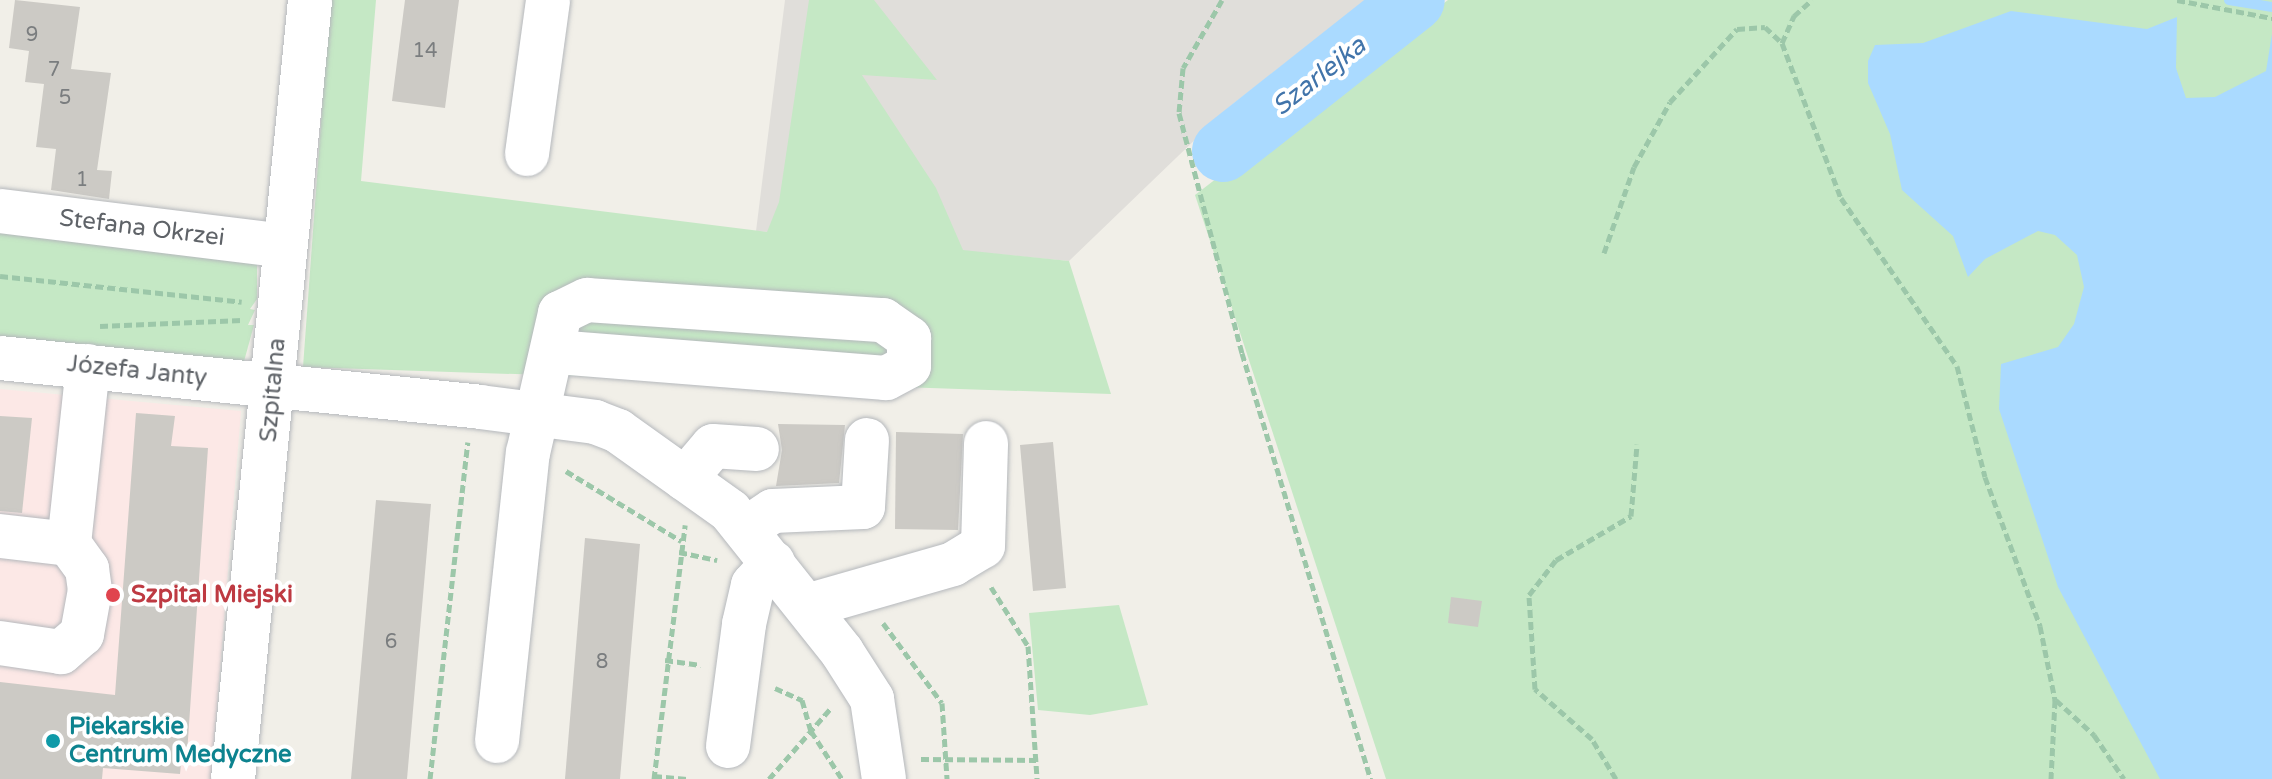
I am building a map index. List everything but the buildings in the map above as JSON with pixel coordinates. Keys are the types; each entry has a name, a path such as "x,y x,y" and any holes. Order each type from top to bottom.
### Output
{"street":[{"name":"Szpitalna","path":"233,779 310,0"},
{"path":"527,154 548,0"},
{"name":"Stefana Okrzei","path":"0,211 284,246"},
{"path":"497,741 534,429 554,352 560,313 587,300 883,320 909,338 909,366 886,378 554,352"},
{"path":"0,643 61,652 82,634 88,580 69,544 92,346"},
{"name":"Józefa Janty","path":"0,358 92,346 274,384 534,429 618,431 691,483 746,529 807,606 872,699 884,769"},
{"path":"746,529 773,511 863,507 867,440"},
{"path":"807,606 972,556 987,536 986,443"},
{"path":"691,483 713,446 757,449"},
{"path":"0,536 69,544"},
{"path":"728,746 737,670 753,585 773,563"}],"path":[{"path":"1222,0 1183,68 1179,113 1242,353 1371,779"},
{"path":"1782,43 1794,16 1812,0"},
{"path":"2177,0 2272,18"},
{"path":"1604,253 1634,167 1670,102 1737,29 1765,27 1782,43 1841,198 1957,366 1985,477 2040,626 2055,700 2051,779"},
{"path":"0,276 232,301"},
{"path":"92,346 255,318"},
{"path":"430,779 469,439 477,429 534,429 681,541"},
{"path":"454,436 469,439 534,429"},
{"path":"1616,779 1592,739 1535,689 1529,595 1556,560 1631,516 1637,444"},
{"path":"690,779 654,778 681,541 691,483"},
{"path":"972,556 1028,646 1037,779"},
{"path":"857,592 942,703 947,779"},
{"path":"737,670 802,700 811,731 842,779"},
{"path":"769,779 859,678"},
{"path":"2055,700 2094,735 2124,779"},
{"path":"884,769 948,759 1036,760"}],"shaded area":[{"path":"785,0 1366,0 1229,107 1069,261 756,231"},
{"name":"Szpital Miejski","path":"0,389 241,411 211,779 0,779"}],"green space":[{"path":"330,0 376,0 361,181 767,232 779,202 809,0 874,0 937,80 862,75 936,188 963,250 1069,261 1111,394 303,367"},
{"path":"1448,0 2272,0 2272,779 1386,779 1195,195"},
{"path":"0,217 257,249 257,299 250,309 255,310 248,325 254,325 243,365 0,344"},
{"path":"1119,605 1148,705 1090,715 1038,710 1029,613"}],"water":[{"path":"2011,11 2147,29 2177,17 2176,68 2186,98 2215,97 2266,71 2272,34 2272,779 2160,779 2058,587 1999,409 2001,364 2058,347 2074,324 2084,287 2077,255 2055,235 2038,231 1985,259 1968,277 1953,236 1902,190 1890,134 1868,83 1868,61 1875,45 1923,43"}],"waterway":[{"name":"Szarlejka","path":"1223,151 1414,0"},
{"path":"2229,0 2272,7"}],"place":[{"name":"Szpital Miejski","path":"113,595"},
{"name":"Piekarskie Centrum Medyczne","path":"53,741"}]}
